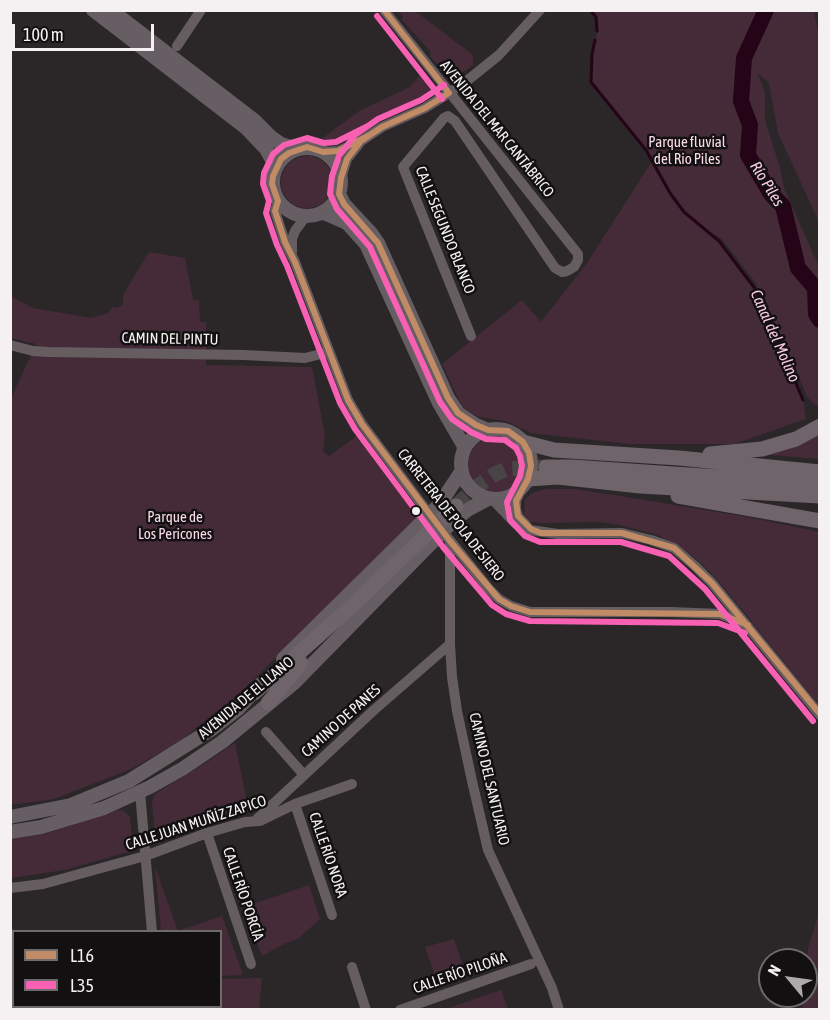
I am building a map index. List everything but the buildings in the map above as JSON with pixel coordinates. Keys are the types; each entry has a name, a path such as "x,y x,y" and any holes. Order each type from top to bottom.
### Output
{"highway":[{"path":"679,458 762,449 796,439 819,426"},
{"path":"523,442 554,450 679,458 817,478"},
{"path":"546,466 817,478"},
{"path":"525,483 558,477 640,486 819,496"},
{"path":"640,486 674,495 819,521"},
{"path":"254,693 353,605 456,506"},
{"path":"268,703 295,669 353,605"}],"main road":[{"path":"93,10 246,128 266,149 276,167"},
{"path":"111,10 254,120 281,144 298,148 315,148 335,163 341,178 339,194 335,201 322,212 306,216 285,209 278,201 272,184 276,167 281,159 298,148"},
{"path":"339,194 344,204 371,232 378,243 448,398 458,413 466,420 488,430 508,431 523,442 529,453 531,466 525,483 507,498 490,499 471,489 461,472 461,460 465,448 471,439 488,430"},
{"path":"322,212 347,224 366,244 439,403 465,448"},
{"name":"AVENIDA DE EL LLANO","path":"10,817 71,805 129,781 212,729 254,693 270,671 439,505 461,472"},
{"name":"AVENIDA DE EL LLANO","path":"10,832 41,827 93,811 140,792 183,769 222,742 294,683 452,522 470,509 490,499"}],"street":[{"path":"177,46 201,10"},
{"name":"AVENIDA DEL MAR CANTÁBRICO","path":"384,10 575,249 578,260 574,267 562,272 555,268 485,163 451,118 448,116 444,118 424,141"},
{"path":"323,152 338,151 361,141 381,127 425,108 475,76 499,55 540,10"},
{"path":"341,178 347,159 361,141"},
{"name":"CALLE SEGUNDO BLANCO","path":"424,141 403,167 471,336"},
{"name":"CARRETERA DE POLA DE SIERO","path":"278,201 275,211 285,242 348,400 362,424 420,501 499,599 511,606 530,612 720,614 748,625"},
{"path":"291,253 295,231 306,216"},
{"name":"CAMIN DEL PINTU","path":"10,345 48,352 304,358 329,352"},
{"path":"525,483 516,501 518,516 531,529 541,533"},
{"path":"490,499 523,529 541,533 622,533 674,548 695,566 748,625 819,715"},
{"name":"CAMINO DEL SANTUARIO","path":"448,537 450,644 457,711 488,850 552,988 559,1010"},
{"name":"CAMINO DE PANES","path":"255,821 374,710 450,644"},
{"path":"266,732 304,775"},
{"name":"CALLE JUAN MUÑÍZ ZAPICO","path":"10,888 43,884 145,856 207,833 255,821 352,784"},
{"path":"140,792 152,930"},
{"name":"CALLE RÍO NORA","path":"295,804 332,915"},
{"name":"CALLE RÍO PORCÍA","path":"207,833 251,964"},
{"name":"CALLE RÍO PILOÑA","path":"400,1010 531,964"},
{"path":"352,967 366,1010"}],"green space":[{"path":"398,11 415,11 473,55 473,65 456,78 447,77 430,56 431,52 401,19 403,17"},
{"name":"Parque fluvial del Rio Piles","path":"590,11 814,11 820,42 819,222 778,133 769,83 757,73 765,92 765,120 784,188 819,267 819,405 815,405 808,398 755,282 722,239 703,228 719,241 756,290 803,400 806,419 734,444 629,444 531,433 506,421 479,417 466,410 461,404 442,364 522,300 541,322 587,263 652,161 646,150 591,82 592,54 598,29 596,17"},
{"path":"420,75 430,88 427,96 376,120 347,139 321,141 359,111 410,87"},
{"path":"307,156 317,158 325,164 331,172 333,182 331,192 325,200 317,206 307,208 297,206 289,200 283,192 281,182 283,172 289,164 297,158"},
{"name":"Parque de Los Pericones","path":"149,252 185,258 193,300 199,300 200,322 206,322 206,365 312,367 325,436 323,451 329,456 358,435 416,518 240,693 179,742 131,769 54,799 11,805 10,401 36,344 11,338 11,296 33,308 91,318 108,313 113,306 116,308 123,305 123,295"},
{"path":"819,432 819,459 771,455 771,451"},
{"path":"496,437 507,439 516,445 522,454 524,465 522,476 516,485 507,491 496,493 485,491 476,485 470,476 468,465 470,454 476,445 485,439"},
{"path":"547,489 575,489 639,499 819,532 819,705 721,584 690,554 658,535 620,525 600,522 540,523 529,521 524,513 525,499 534,492"},
{"path":"235,743 248,807 162,834 155,834 152,802 155,794"},
{"path":"118,810 124,811 130,817 133,847 128,852 64,870 11,878 11,839 48,833"},
{"path":"155,867 178,930 161,930"},
{"path":"309,885 320,919 298,939 262,956 244,907"},
{"path":"819,913 819,1009 802,1009 818,1008 818,948 808,948"},
{"path":"222,916 243,975 222,976 222,930 181,930"},
{"path":"454,939 465,972 437,982 425,947"},
{"path":"262,978 259,1009 147,1010 146,1008 222,1008 222,979"},
{"path":"501,990 508,1009 445,1009 469,1001"}],"waterway":[{"name":"Canal del Molino","path":"590,10 596,17 597,31"},
{"name":"Río Piles","path":"766,10 744,58 741,101 750,125 748,155 771,194 783,206 798,268 815,288 816,314 820,320"},
{"name":"Canal del Molino","path":"595,40 591,82 646,150 670,193 684,212 719,241 756,290 803,400"}],"tunnel":[{"path":"456,506 475,488 495,474 507,469 546,467"}],"transit line":[{"name":"L16","path":"384,10 449,93"},
{"name":"L35","path":"377,16 442,99"},
{"name":"L35","path":"444,85 421,100 378,119 355,135 339,156 332,176 330,194 337,209 370,247 440,402 452,419 471,432 486,439 505,440 516,448 522,466 520,476 507,502 510,520 525,536 540,542 621,542 669,556 705,589 813,721"},
{"name":"L16","path":"449,93 425,108 382,127 361,141 347,159 339,194 344,204 378,243 448,398 458,413 488,430 508,431 523,442 529,453 531,466 528,479 516,501 518,516 531,529 541,533 622,533 674,548 712,583 820,714"},
{"name":"L35","path":"366,127 336,142 324,143 307,138 284,145 273,154 264,173 263,184 269,201 266,213 340,403 355,429 443,547 492,605 506,614 530,621 718,623 745,633"},
{"name":"L16","path":"370,135 338,151 323,152 307,147 289,153 281,159 272,184 278,201 275,211 285,242 295,262 348,400 362,424 450,541 499,599 511,606 530,612 720,614 748,625"}]}
